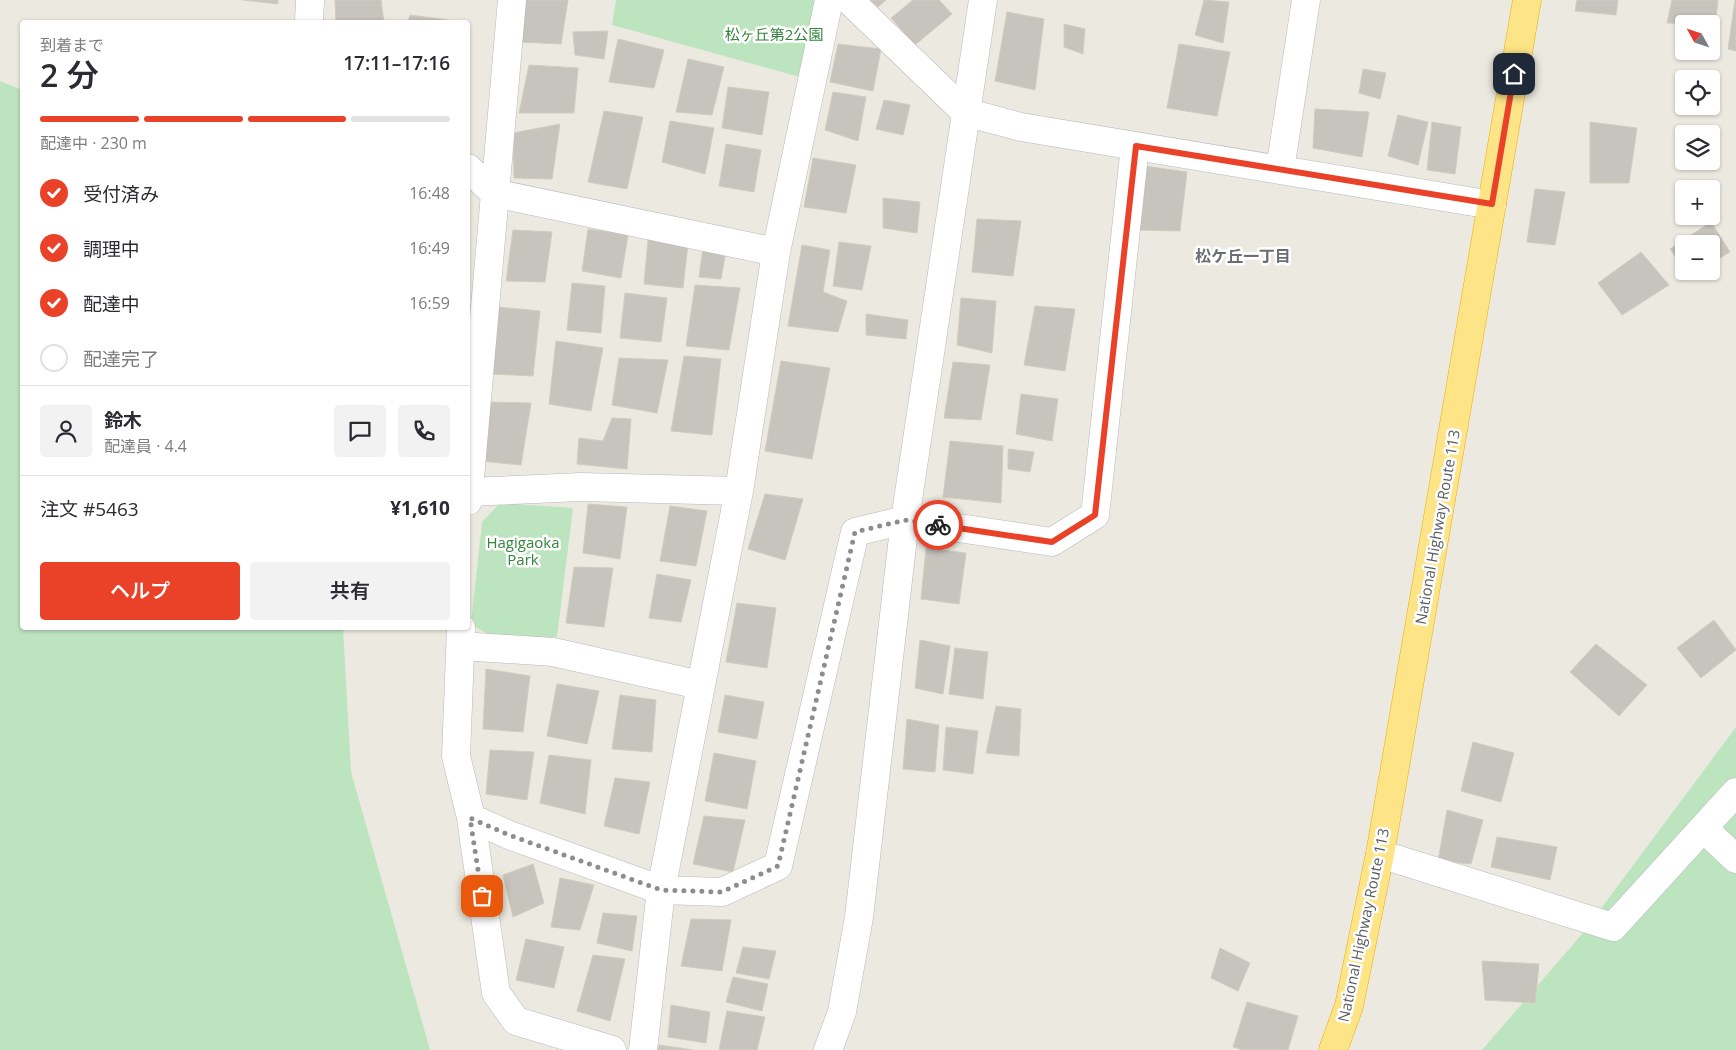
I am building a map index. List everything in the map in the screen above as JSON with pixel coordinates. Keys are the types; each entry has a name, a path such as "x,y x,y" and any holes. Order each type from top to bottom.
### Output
{"highway":[{"name":"National Highway Route 113","path":"1333,1050 1349,1006 1380,854 1527,0"}],"street":[{"path":"309,20 310,0"},
{"path":"470,473 512,0"},
{"path":"643,1050 661,890 739,491 776,252 829,0"},
{"path":"849,0 965,112 1021,128 1492,204"},
{"path":"828,1050 842,1012 859,917 905,520 983,0"},
{"path":"1280,170 1306,0"},
{"path":"470,818 509,835 661,890 722,892 778,866 855,532 905,520 1052,542 1095,515 1136,146"},
{"path":"470,170 494,193 776,252"},
{"path":"470,496 581,487 739,491"},
{"path":"612,1050 516,1021 496,993 470,818 456,756 461,637 553,652 700,686"},
{"path":"1380,854 1613,927 1736,792"},
{"path":"1703,828 1736,859"}],"green space":[{"name":"松ヶ丘第2公園","path":"616,0 816,0 800,77 612,25"},
{"path":"0,81 20,89 20,630 343,630 351,772 430,1050 0,1050"},
{"name":"Hagigaoka Park","path":"500,503 573,508 557,637 492,637 471,624 482,522"},
{"path":"1736,727 1736,1050 1482,1050 1582,934"}],"building":[{"path":"243,0 278,0 278,4"},
{"path":"335,0 381,0 384,20 336,20"},
{"path":"525,0 568,0 561,44 520,42"},
{"path":"870,0 886,0 878,7"},
{"path":"913,0 939,0 952,14 915,45 891,18"},
{"path":"1204,0 1229,2 1223,43 1195,35"},
{"path":"1577,0 1618,0 1616,15 1575,11"},
{"path":"1672,0 1718,0 1716,15 1675,15 1675,23 1667,23"},
{"path":"1736,0 1736,51 1728,49"},
{"path":"1007,12 1044,19 1035,90 995,81"},
{"path":"410,15 448,20 409,20"},
{"path":"1064,24 1085,29 1083,54 1064,47"},
{"path":"608,31 604,59 575,55 573,32"},
{"path":"618,39 664,50 654,88 609,82"},
{"path":"838,44 881,49 873,91 830,82"},
{"path":"1179,44 1230,52 1217,116 1167,108"},
{"path":"688,59 724,67 712,115 676,112"},
{"path":"529,65 578,68 574,113 519,113"},
{"path":"1363,69 1386,73 1380,99 1359,93"},
{"path":"728,87 769,92 762,135 722,128"},
{"path":"833,92 866,97 858,141 825,130"},
{"path":"884,100 910,105 903,135 876,129"},
{"path":"1315,109 1369,112 1362,157 1313,148"},
{"path":"604,111 643,117 627,189 588,182"},
{"path":"1398,115 1428,122 1418,165 1388,156"},
{"path":"670,121 714,128 705,174 662,162"},
{"path":"1432,122 1461,127 1455,174 1427,170"},
{"path":"1590,122 1637,128 1629,183 1590,183"},
{"path":"560,124 552,179 514,178 513,133"},
{"path":"726,144 761,150 754,192 719,186"},
{"path":"813,158 856,165 846,213 804,207"},
{"path":"1144,166 1187,172 1180,231 1139,230"},
{"path":"1535,189 1565,192 1555,245 1527,242"},
{"path":"883,198 920,202 917,233 883,228"},
{"path":"977,219 1021,221 1013,276 972,272"},
{"path":"1706,225 1713,225 1719,235 1691,235"},
{"path":"588,229 628,235 621,278 582,271"},
{"path":"513,230 552,232 545,282 506,281"},
{"path":"1720,236 1730,252 1720,258"},
{"path":"648,240 688,244 683,288 644,284"},
{"path":"839,242 871,246 862,290 833,286"},
{"path":"802,245 830,250 823,292 847,301 838,332 788,326"},
{"path":"1675,246 1675,256 1670,249"},
{"path":"703,248 726,251 721,279 699,277"},
{"path":"1641,252 1669,285 1622,315 1598,283"},
{"path":"572,283 605,286 601,333 567,330"},
{"path":"695,285 740,288 729,350 686,346"},
{"path":"625,293 667,298 661,342 620,338"},
{"path":"961,298 996,301 992,353 957,345"},
{"path":"1035,306 1075,309 1065,371 1024,365"},
{"path":"498,307 540,311 533,376 491,374"},
{"path":"866,314 908,320 906,339 866,335"},
{"path":"556,341 603,348 591,411 549,404"},
{"path":"684,356 721,359 712,435 671,431"},
{"path":"619,358 668,360 657,413 612,405"},
{"path":"781,361 830,368 812,459 765,451"},
{"path":"953,362 990,365 981,420 944,418"},
{"path":"1021,394 1058,399 1052,441 1016,434"},
{"path":"488,402 531,403 521,465 481,461"},
{"path":"612,418 631,419 627,469 577,464 579,438 603,441"},
{"path":"950,441 1003,446 1001,503 943,497"},
{"path":"1008,449 1034,452 1030,472 1008,469"},
{"path":"765,494 803,499 785,560 748,549"},
{"path":"588,504 627,507 620,559 583,553"},
{"path":"670,506 707,511 696,566 660,561"},
{"path":"926,548 966,553 959,604 921,599"},
{"path":"574,567 613,568 604,627 566,623"},
{"path":"657,574 691,580 681,622 649,618"},
{"path":"737,603 776,608 767,668 726,662"},
{"path":"1714,620 1736,650 1701,678 1677,648"},
{"path":"920,640 950,646 943,694 915,688"},
{"path":"1596,644 1647,685 1619,716 1570,672"},
{"path":"955,648 988,652 983,699 949,694"},
{"path":"486,669 530,676 523,732 483,729"},
{"path":"557,684 599,691 587,744 547,736"},
{"path":"620,695 656,700 652,752 612,749"},
{"path":"725,695 764,702 757,739 718,732"},
{"path":"996,706 1021,709 1019,756 986,753"},
{"path":"907,719 939,725 935,772 903,769"},
{"path":"946,727 978,731 973,774 943,770"},
{"path":"1473,742 1514,753 1501,802 1461,791"},
{"path":"490,750 534,752 527,800 486,794"},
{"path":"714,753 756,761 747,809 705,801"},
{"path":"549,755 591,760 585,814 540,803"},
{"path":"615,778 650,782 639,834 604,826"},
{"path":"1447,810 1483,820 1471,864 1438,861"},
{"path":"704,816 745,820 733,872 693,864"},
{"path":"1497,837 1557,847 1550,880 1491,867"},
{"path":"533,864 544,903 513,917 503,875"},
{"path":"560,878 594,885 580,930 551,927"},
{"path":"603,913 637,916 632,951 597,943"},
{"path":"691,919 731,920 722,971 681,966"},
{"path":"526,939 564,947 554,988 516,980"},
{"path":"743,947 776,951 769,979 736,973"},
{"path":"1220,948 1250,963 1238,991 1211,978"},
{"path":"593,955 625,959 610,1021 577,1011"},
{"path":"1482,961 1539,964 1535,1003 1485,1000"},
{"path":"733,977 768,984 762,1011 726,1002"},
{"path":"1247,1002 1298,1016 1288,1050 1243,1050 1233,1047"},
{"path":"671,1005 710,1012 706,1043 668,1037"},
{"path":"727,1011 765,1017 757,1050 719,1050"},
{"path":"659,1045 693,1050 658,1050"}],"way so far":[{"path":"482,896 470,818 509,835 661,890 722,892 778,866 855,532 905,520 938,525"}],"district":[{"name":"松ケ丘一丁目","path":"1243,256"}],"route":[{"path":"938,525 1052,542 1095,515 1136,146 1492,204 1514,74"}]}
